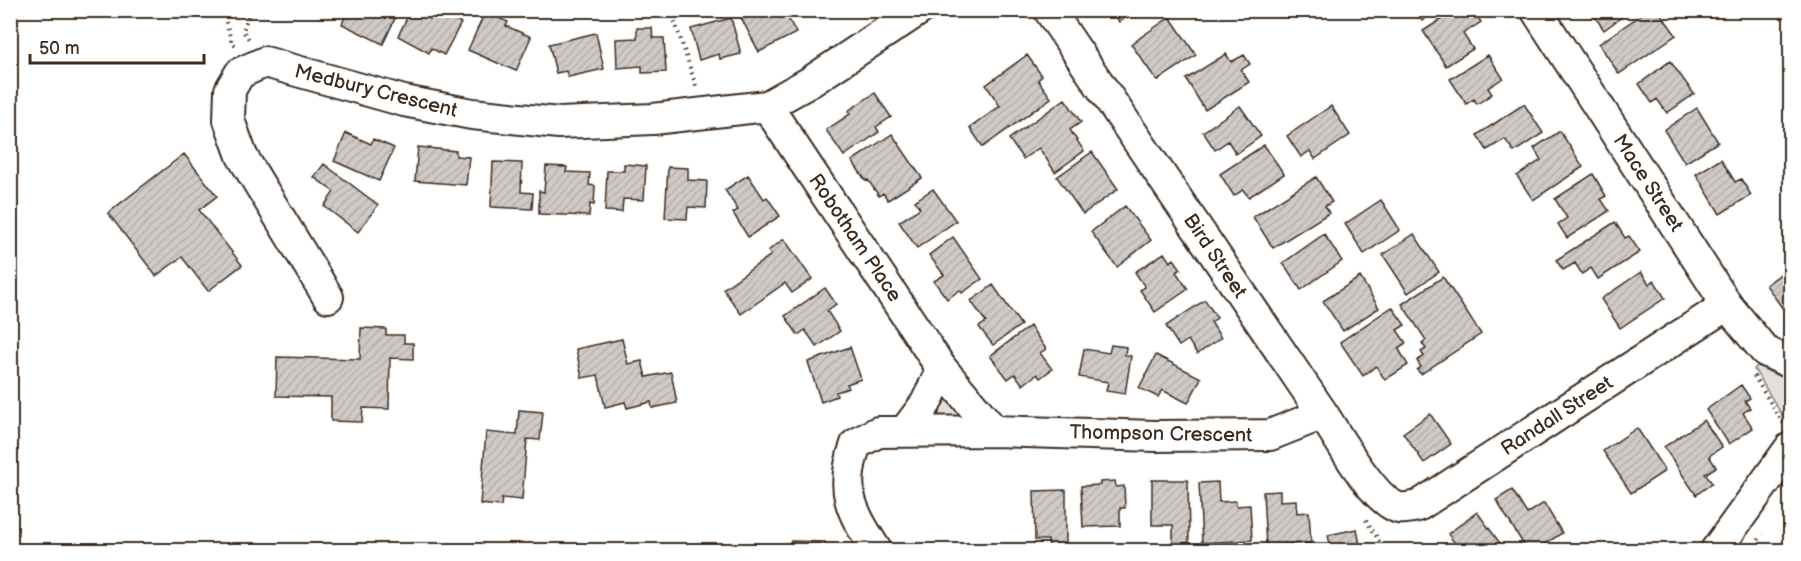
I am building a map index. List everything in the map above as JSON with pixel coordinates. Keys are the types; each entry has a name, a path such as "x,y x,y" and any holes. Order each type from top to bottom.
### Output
{"street":[{"name":"Medbury Crescent","path":"265,62 404,101 472,114 559,123 653,119 767,106 810,82 919,10"},
{"name":"Bird Street","path":"1049,10 1362,473 1383,500"},
{"name":"Mace Street","path":"1536,10 1727,305 1778,356"},
{"path":"265,62 240,73 230,90 229,120 242,156 328,297"},
{"name":"Robotham Place","path":"767,106 942,369 994,431"},
{"name":"Randall Street","path":"1383,500 1400,508 1418,506 1727,305"},
{"path":"905,431 926,403 942,369"},
{"name":"Thompson Crescent","path":"876,550 856,518 848,494 850,463 856,444 878,432 994,431 1156,436 1270,435 1323,414"},
{"path":"1716,550 1788,437"}],"path":[{"path":"214,10 224,16 232,43 265,62"},
{"path":"671,10 700,99"},
{"path":"1778,356 1750,370 1788,437"}],"green space":[{"path":"1757,366 1776,375 1790,377 1790,428 1754,369"},
{"path":"945,389 968,418 930,418"},
{"path":"321,544 428,547 432,550 276,550"}],"building":[{"path":"348,10 399,10 383,44 342,24"},
{"path":"411,10 430,19 437,10 461,23 444,55 431,48 429,53 398,36"},
{"path":"745,10 760,10 762,13 766,10 784,10 796,33 759,52 739,14"},
{"path":"1111,10 1136,10 1119,22"},
{"path":"1415,10 1437,10 1422,21"},
{"path":"1415,10 1437,10 1422,21"},
{"path":"1456,10 1473,10 1481,22 1463,34 1473,49 1446,66 1423,31"},
{"path":"1586,10 1631,10 1604,30 1591,11 1587,13"},
{"path":"1648,10 1658,10 1676,35 1619,74 1599,44"},
{"path":"485,12 508,22 506,26 531,37 516,71 468,50"},
{"path":"1170,17 1196,55 1157,81 1131,44"},
{"path":"731,18 741,54 720,59 719,54 699,60 691,29"},
{"path":"637,28 652,28 653,38 664,38 666,72 642,73 642,66 617,68 616,39 637,38"},
{"path":"596,33 604,69 568,77 566,71 556,73 549,44"},
{"path":"1226,54 1231,62 1244,55 1250,64 1241,70 1249,82 1205,110 1186,79"},
{"path":"1027,55 1042,76 1038,80 1051,98 983,147 970,128 1000,106 986,85"},
{"path":"1488,55 1503,78 1488,88 1492,94 1477,104 1474,99 1466,104 1450,79"},
{"path":"1670,61 1694,94 1667,113 1657,99 1652,103 1639,84"},
{"path":"875,93 891,117 876,127 879,132 844,156 826,130 850,114 848,111"},
{"path":"1065,99 1081,122 1070,130 1084,151 1055,172 1039,148 1023,159 1009,139"},
{"path":"1524,104 1543,133 1514,152 1505,139 1487,150 1477,135"},
{"path":"1240,106 1261,136 1236,154 1228,141 1215,150 1203,132"},
{"path":"1331,106 1350,135 1315,159 1310,151 1301,157 1287,136"},
{"path":"1697,108 1718,142 1685,163 1664,130"},
{"path":"1560,131 1583,167 1533,200 1517,176 1541,160 1534,148"},
{"path":"346,133 371,144 373,139 394,148 379,181 334,161"},
{"path":"892,134 922,178 888,200 883,193 879,196 852,161"},
{"path":"1264,145 1284,174 1249,197 1243,190 1234,196 1220,174"},
{"path":"418,147 456,151 456,156 469,157 466,185 415,181"},
{"path":"1092,152 1118,189 1083,214 1057,177"},
{"path":"184,154 217,196 199,210 242,265 208,291 182,257 156,276 108,213"},
{"path":"1721,159 1735,182 1741,179 1751,195 1720,214 1696,174"},
{"path":"493,162 522,163 521,192 533,193 532,209 491,207"},
{"path":"324,164 378,205 358,232 324,206 334,192 314,177"},
{"path":"624,164 646,166 644,200 623,199 622,212 605,211 607,171 624,171"},
{"path":"546,166 567,167 566,172 590,173 589,185 595,186 594,205 590,204 589,216 539,214 539,191 544,192"},
{"path":"668,167 688,168 688,180 707,181 706,208 688,207 687,219 665,218"},
{"path":"1593,174 1606,196 1601,199 1609,211 1567,238 1558,224 1567,218 1555,199"},
{"path":"748,175 764,199 767,197 780,216 748,237 733,213 738,210 725,190"},
{"path":"1316,177 1332,202 1325,206 1329,213 1273,248 1253,217"},
{"path":"933,189 956,221 917,248 899,222 920,208 915,201"},
{"path":"1381,200 1400,230 1364,254 1345,224"},
{"path":"1125,206 1151,240 1117,267 1091,232"},
{"path":"1615,222 1625,238 1629,236 1640,252 1598,279 1591,268 1582,274 1575,263 1563,270 1556,260"},
{"path":"1324,234 1342,261 1301,290 1283,263"},
{"path":"1414,234 1439,272 1408,293 1383,255"},
{"path":"953,237 982,279 962,293 960,290 947,299 934,281 944,275 929,255"},
{"path":"784,239 812,279 792,293 785,283 741,314 723,289 771,255 768,251"},
{"path":"1164,253 1170,262 1174,259 1181,269 1176,272 1188,289 1155,312 1140,290 1145,287 1135,272"},
{"path":"1790,267 1790,319 1766,285"},
{"path":"1641,272 1649,284 1654,280 1665,298 1620,328 1601,299"},
{"path":"1360,277 1379,308 1343,331 1323,301"},
{"path":"1443,277 1481,334 1421,374 1417,370 1421,367 1417,361 1424,356 1421,352 1426,349 1422,343 1426,340 1402,304"},
{"path":"993,285 1021,325 993,345 979,327 986,322 971,301"},
{"path":"825,288 836,304 827,311 840,331 817,347 805,330 798,335 785,316"},
{"path":"1205,300 1217,318 1211,322 1221,338 1197,354 1188,340 1179,346 1166,326"},
{"path":"1392,307 1405,325 1397,330 1406,343 1398,348 1408,365 1385,380 1376,366 1363,376 1340,342"},
{"path":"1030,326 1046,349 1040,353 1052,369 1040,378 1037,374 1023,385 1015,374 1008,379 990,356"},
{"path":"361,328 386,329 386,335 404,335 404,343 413,343 413,359 390,358 389,409 363,408 362,422 331,421 331,397 276,396 277,357 360,359"},
{"path":"622,339 628,364 642,361 646,377 671,372 677,403 652,408 651,402 627,408 625,402 605,407 598,375 582,378 576,349"},
{"path":"1111,345 1126,347 1125,355 1131,356 1125,394 1106,391 1108,382 1079,377 1084,349 1109,353"},
{"path":"850,347 861,379 847,384 849,388 836,392 837,396 821,402 808,362"},
{"path":"1156,355 1201,378 1188,403 1162,390 1158,397 1139,388"},
{"path":"1741,385 1750,398 1745,401 1750,408 1743,413 1753,428 1729,444 1706,410"},
{"path":"519,410 543,412 540,440 527,439 522,500 502,498 501,506 480,504 486,432 517,435"},
{"path":"1430,414 1451,444 1424,463 1403,433"},
{"path":"1704,420 1722,447 1709,456 1716,467 1705,474 1712,483 1696,495 1664,447"},
{"path":"1637,428 1665,471 1631,493 1603,451"},
{"path":"1152,480 1188,480 1189,543 1173,543 1173,525 1152,525"},
{"path":"1115,481 1116,487 1124,486 1125,508 1120,508 1120,526 1083,527 1081,486"},
{"path":"1218,482 1219,502 1236,501 1236,506 1250,505 1252,540 1202,543 1199,483"},
{"path":"1066,490 1066,550 1049,550 1048,540 1035,540 1034,491"},
{"path":"1512,490 1527,514 1544,503 1562,533 1536,550 1527,550 1496,500"},
{"path":"1280,491 1280,501 1296,500 1297,513 1309,512 1311,543 1266,546 1263,492"},
{"path":"1477,512 1505,550 1460,550 1448,534"},
{"path":"1357,529 1361,550 1331,550 1328,535"},
{"path":"791,541 825,542 825,550 790,550"}]}
